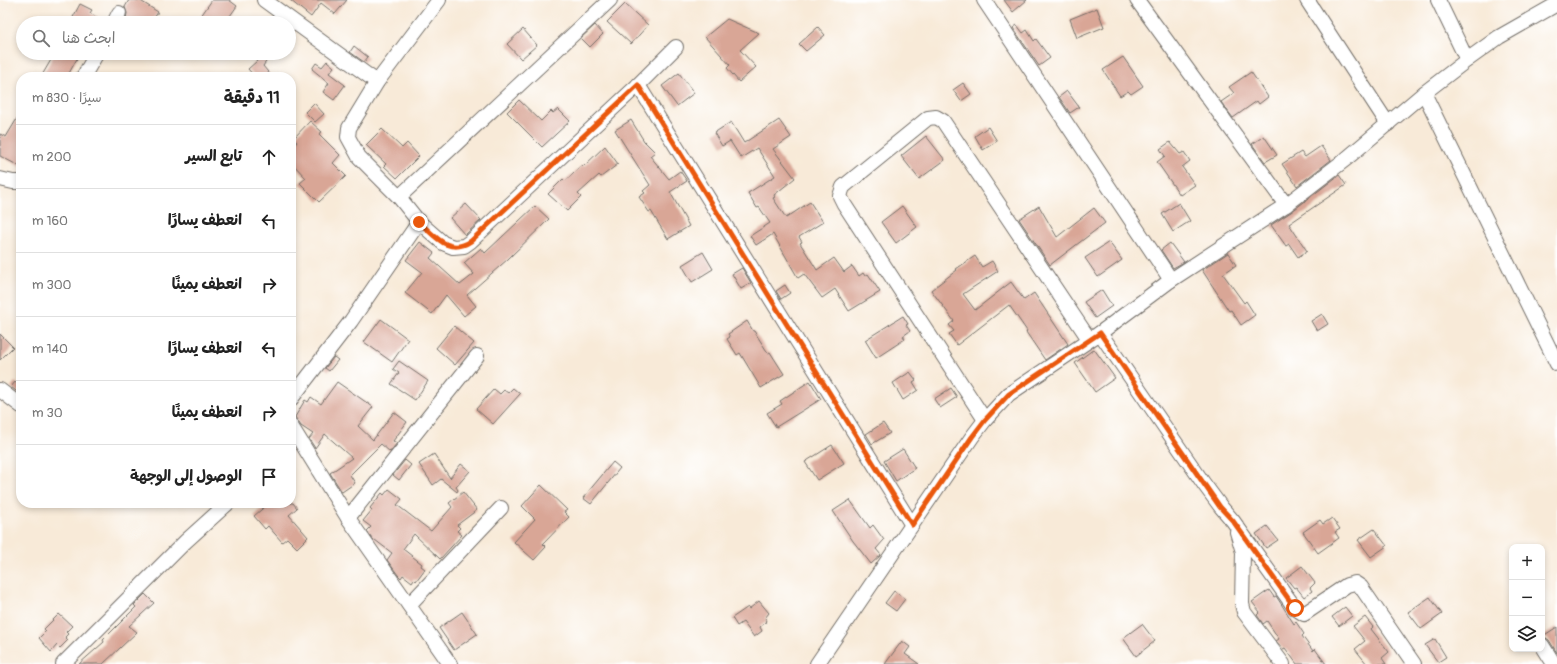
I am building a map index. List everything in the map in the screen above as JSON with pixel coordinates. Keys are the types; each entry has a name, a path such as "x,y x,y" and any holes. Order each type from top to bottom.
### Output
{"street":[{"path":"264,0 286,16"},
{"path":"439,0 377,82 349,128 348,137 359,157 399,197 419,222 443,243 453,247 464,246 471,241 638,85 676,47"},
{"path":"399,197 610,0"},
{"path":"984,0 1171,280"},
{"path":"1137,0 1286,205"},
{"path":"1307,0 1388,124"},
{"path":"1438,0 1467,60"},
{"path":"817,664 972,437 985,420 1009,394 1095,336 1171,280 1286,205 1346,159 1424,93 1499,37 1557,4"},
{"path":"296,23 377,82"},
{"path":"86,72 93,60"},
{"path":"638,85 912,525"},
{"path":"1424,93 1557,364"},
{"path":"985,420 840,196 843,188 928,118 936,116 943,121 1095,336 1220,507 1233,521 1295,608 1304,614 1347,585 1354,583 1361,587 1414,664"},
{"path":"0,179 16,182"},
{"path":"296,392 351,321 419,222"},
{"path":"348,518 477,356"},
{"path":"0,390 16,402"},
{"path":"296,443 450,664"},
{"path":"63,664 186,541 222,508"},
{"path":"409,605 501,508"},
{"path":"1233,521 1243,552 1242,604 1244,612 1283,664"},
{"path":"1545,650 1554,664"}],"building":[{"path":"129,0 139,0 158,12 155,16 126,16 125,7"},
{"path":"212,0 229,0 237,6 230,16 201,16"},
{"path":"290,0 347,0 335,14 321,3 311,17"},
{"path":"1004,0 1027,0 1013,12"},
{"path":"80,4 92,10 90,13 95,16 74,16"},
{"path":"625,4 648,25 631,44 607,22"},
{"path":"1097,8 1104,27 1077,38 1070,19"},
{"path":"727,19 759,33 740,50 756,67 739,82 727,68 730,65 705,37"},
{"path":"595,25 603,34 590,47 581,38"},
{"path":"1017,25 1023,33 1027,30 1034,41 1036,39 1050,58 1039,66 1013,28"},
{"path":"818,27 825,35 806,51 799,44"},
{"path":"523,29 537,45 521,59 507,44"},
{"path":"354,46 368,57 364,62 350,52"},
{"path":"1123,57 1143,86 1131,94 1128,91 1120,96 1103,70"},
{"path":"51,60 76,60 70,72 44,72"},
{"path":"258,60 267,60 263,66 268,72 251,72 248,69"},
{"path":"327,61 334,67 329,73 345,85 334,100 323,92 329,83 312,69 316,63 322,67"},
{"path":"1251,72 1268,97 1259,104 1257,101 1233,118 1221,102 1234,93 1229,87"},
{"path":"679,73 694,93 677,106 662,86"},
{"path":"963,83 971,94 961,101 953,90"},
{"path":"1067,91 1079,107 1070,113 1059,97"},
{"path":"519,100 541,121 551,111 553,113 558,109 570,121 542,147 507,112"},
{"path":"314,103 324,114 315,122 305,112"},
{"path":"16,120 16,164 0,156 0,134 6,137"},
{"path":"631,120 644,141 655,152 650,156 669,179 680,171 687,181 670,192 689,226 668,239 651,211 649,212 639,197 645,193 643,191 650,185 615,130"},
{"path":"779,120 791,137 773,149 795,178 774,195 775,197 773,198 786,218 810,202 823,222 799,237 802,242 800,243 817,270 834,258 844,272 852,266 859,276 863,273 865,276 868,274 880,292 849,311 835,289 822,298 804,274 798,278 773,234 756,245 750,236 770,223 759,207 757,208 748,193 775,176 757,148 741,158 730,141 722,146 714,133 731,122 744,143"},
{"path":"310,121 322,132 319,134 340,155 333,163 346,176 319,202 300,183 306,178 296,167 296,136"},
{"path":"988,127 997,141 983,150 975,136"},
{"path":"382,129 402,148 407,143 419,156 397,178 384,166 386,164 366,145"},
{"path":"926,136 945,160 919,179 901,156"},
{"path":"1264,136 1277,155 1265,162 1252,144"},
{"path":"1170,142 1180,154 1184,152 1190,161 1182,167 1195,185 1180,195 1157,162 1165,156 1160,149"},
{"path":"605,146 618,164 601,177 599,175 578,194 581,197 567,211 548,194 563,179 565,181 583,165 584,166"},
{"path":"1321,146 1331,160 1297,186 1282,164 1301,152 1305,157"},
{"path":"1339,175 1346,185 1289,224 1307,251 1298,257 1289,244 1286,246 1271,225 1291,212"},
{"path":"1179,203 1190,221 1173,232 1162,214"},
{"path":"466,204 481,220 465,235 450,218"},
{"path":"535,206 549,219 508,259 467,295 476,306 464,316 446,295 432,314 405,293 422,272 406,260 420,242 434,253 430,258 460,285 474,274 464,263 481,248 485,253"},
{"path":"902,206 917,227 896,243 881,222"},
{"path":"1039,206 1057,237 1094,208 1105,223 1050,265 1019,219"},
{"path":"1109,242 1122,260 1098,277 1085,258"},
{"path":"1170,243 1184,262 1173,268 1161,250"},
{"path":"703,252 713,269 692,282 682,265"},
{"path":"1228,253 1236,265 1223,274 1244,303 1246,301 1255,315 1241,325 1231,310 1229,311 1202,270"},
{"path":"975,256 982,267 992,261 998,271 963,294 975,310 1011,282 1024,300 1034,293 1068,344 1045,360 1009,305 957,345 949,334 954,331 949,325 954,321 931,290 957,270 956,269"},
{"path":"742,268 751,283 741,289 732,274"},
{"path":"785,285 790,293 781,299 776,291"},
{"path":"1102,290 1112,306 1095,318 1084,302"},
{"path":"1322,314 1328,324 1317,331 1311,321"},
{"path":"903,316 910,331 903,336 905,339 876,358 865,340"},
{"path":"381,319 408,339 392,362 364,342"},
{"path":"747,321 784,374 761,388 740,353 737,355 727,339 730,337 728,334"},
{"path":"454,326 474,343 455,365 436,348"},
{"path":"0,334 13,347 0,360"},
{"path":"1094,349 1115,378 1095,392 1075,363"},
{"path":"334,357 338,360 329,371 325,368"},
{"path":"399,361 428,381 415,400 391,384 399,373 393,369"},
{"path":"910,372 916,380 913,382 918,390 903,400 893,383"},
{"path":"810,381 821,399 776,427 767,413 782,404 780,401"},
{"path":"15,382 16,383 16,391 11,387"},
{"path":"337,382 373,407 358,426 373,440 394,412 407,422 393,441 397,443 390,452 381,444 350,475 355,483 342,492 330,473 352,458 325,434 315,448 309,439 313,434 301,426 296,418 296,415 305,400 308,402 311,397 321,404"},
{"path":"513,388 520,394 493,424 476,409 494,389 500,394 504,390 508,393"},
{"path":"951,388 957,397 940,408 934,399"},
{"path":"883,423 890,433 872,444 866,434"},
{"path":"832,445 844,463 817,480 805,462"},
{"path":"903,449 915,468 896,481 884,461"},
{"path":"434,454 450,478 461,464 470,471 456,487 458,490 457,492 441,479 433,485 419,464"},
{"path":"405,460 411,465 399,480 393,475"},
{"path":"613,462 620,468 591,504 583,498"},
{"path":"541,485 567,510 564,512 569,517 543,544 546,547 534,560 514,542 535,519 522,506"},
{"path":"389,489 402,499 397,505 431,531 452,507 449,503 463,492 477,510 457,525 460,528 457,531 462,535 440,559 414,534 403,549 422,564 421,566 425,569 416,581 414,579 412,582 403,575 401,578 398,575 387,560 392,553 375,540 374,541 367,531 371,527 363,521 372,510 370,508 382,493 384,495"},
{"path":"850,500 870,528 873,525 884,540 876,549 881,555 871,564 853,541 833,511"},
{"path":"296,507 297,508 289,515 308,537 297,548 287,538 282,542 268,526 265,529 254,516 263,508 296,508"},
{"path":"1332,518 1340,529 1335,532 1339,538 1318,553 1303,532 1320,520 1323,524"},
{"path":"1267,526 1278,540 1266,548 1256,534"},
{"path":"1374,529 1387,546 1371,557 1358,540"},
{"path":"1302,566 1315,583 1310,588 1312,591 1304,597 1286,578"},
{"path":"1269,590 1274,597 1276,596 1294,624 1296,622 1304,634 1302,636 1313,651 1315,649 1326,664 1297,664 1285,648 1283,649 1276,641 1279,639 1267,621 1263,624 1257,615 1260,612 1252,602"},
{"path":"894,591 905,599 896,611 885,603"},
{"path":"145,594 154,603 129,626 137,632 103,664 79,664 104,642 103,640 136,607 134,605"},
{"path":"1430,597 1442,614 1421,629 1408,612"},
{"path":"759,601 769,613 765,618 767,621 760,627 762,631 754,637 743,622 737,626 732,618 748,607 749,609"},
{"path":"1345,607 1352,616 1339,626 1332,617"},
{"path":"462,612 477,634 454,650 439,628"},
{"path":"59,614 72,626 66,632 68,634 65,637 68,640 60,648 57,645 51,652 39,638 46,631 44,629"},
{"path":"1365,617 1373,627 1371,629 1389,652 1382,658 1386,664 1367,664 1355,649 1365,641 1353,626"},
{"path":"1142,624 1155,641 1136,656 1123,638"},
{"path":"1557,627 1557,653 1549,640 1545,637 1545,635"},
{"path":"1435,639 1446,657 1438,662 1425,645"},
{"path":"902,641 910,647 905,654 919,664 885,664"}],"route":[{"path":"419,222 443,243 453,247 464,246 638,85 912,525 972,437 985,420 1009,394 1100,333 1220,507 1233,521 1295,608"}]}
